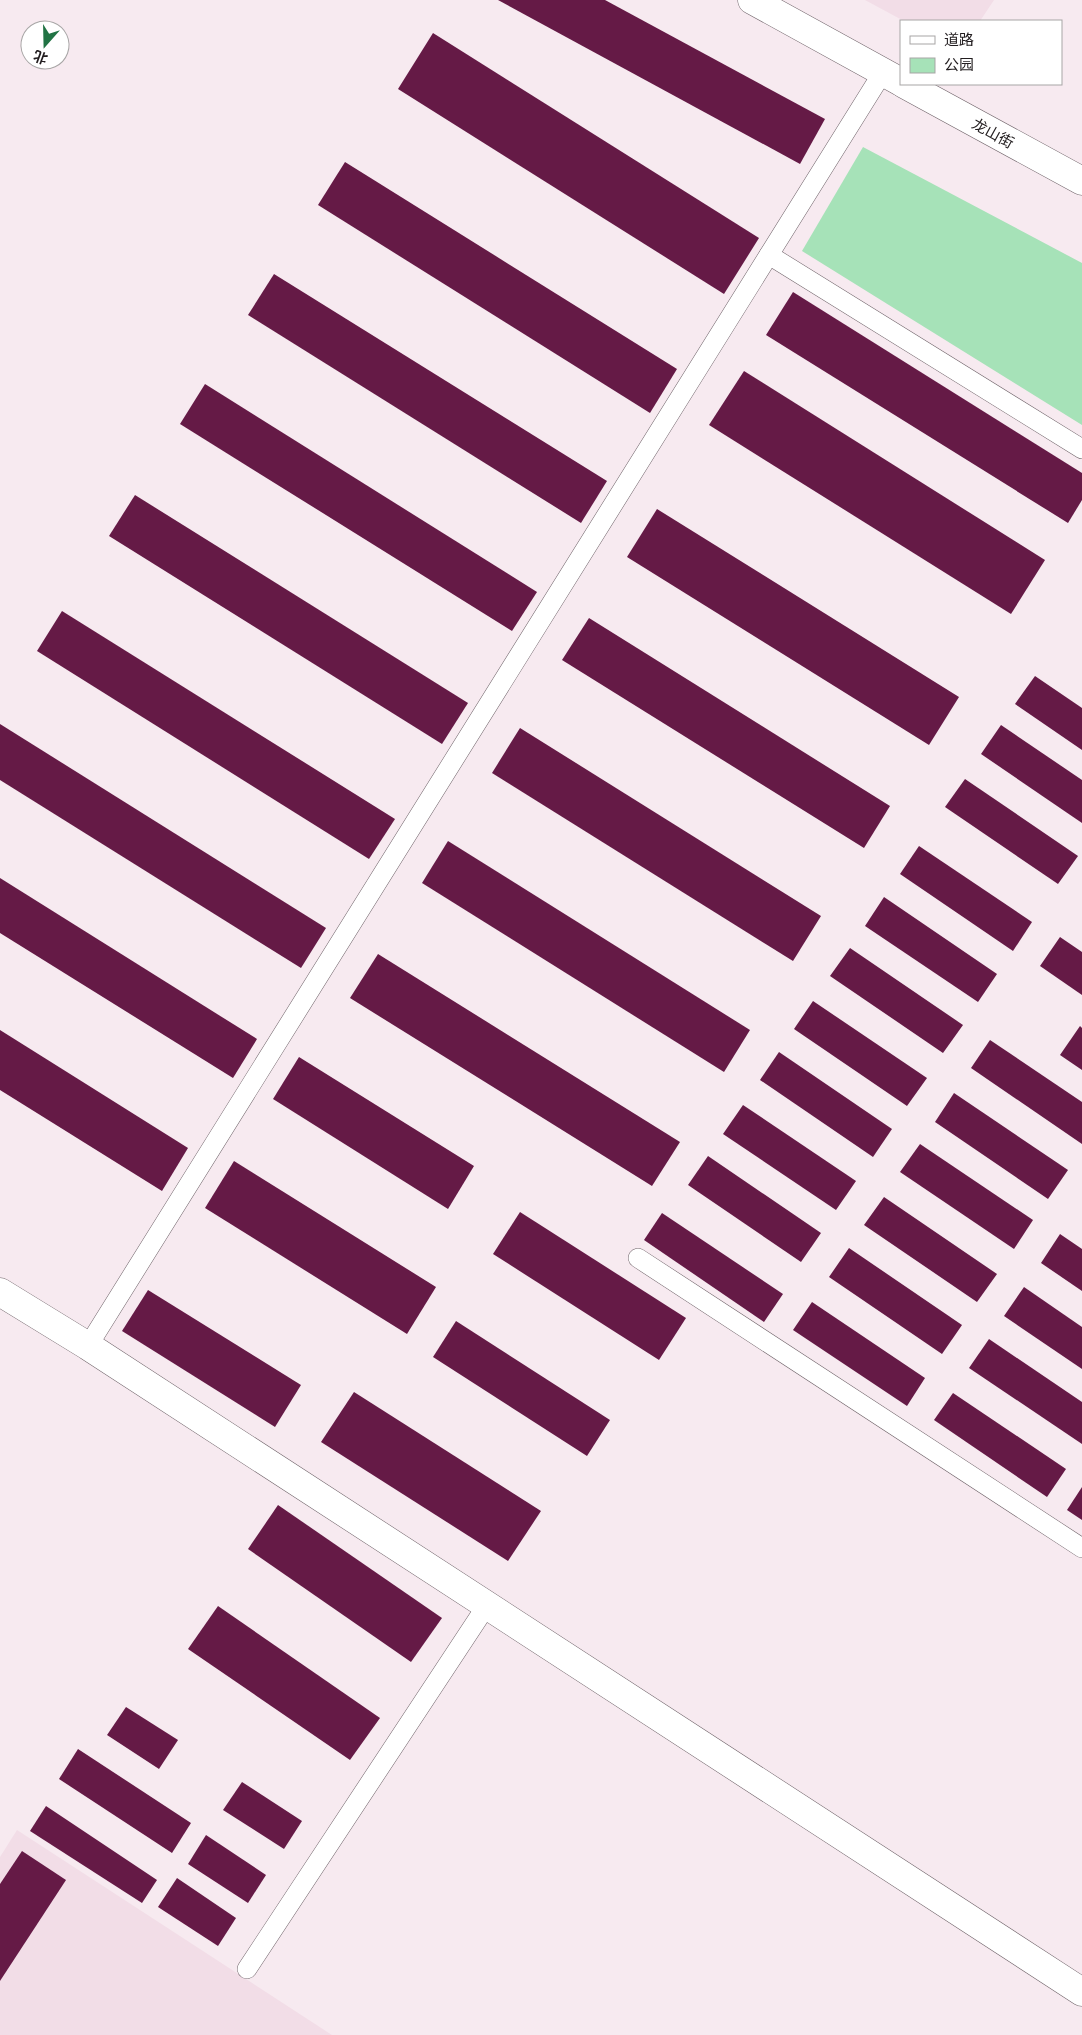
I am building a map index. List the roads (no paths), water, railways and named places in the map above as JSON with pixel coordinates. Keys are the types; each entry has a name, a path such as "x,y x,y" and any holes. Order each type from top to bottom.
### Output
{"street":[{"name":"龙山街","path":"752,0 896,79"},
{"name":"龙山街","path":"907,85 1082,182"},
{"path":"0,1292 88,1346 1082,1992"}],"lane":[{"path":"88,1346 769,254 896,79"},
{"path":"769,254 1082,449"},
{"path":"638,1258 1082,1548"},
{"path":"247,1969 487,1605"}]}
